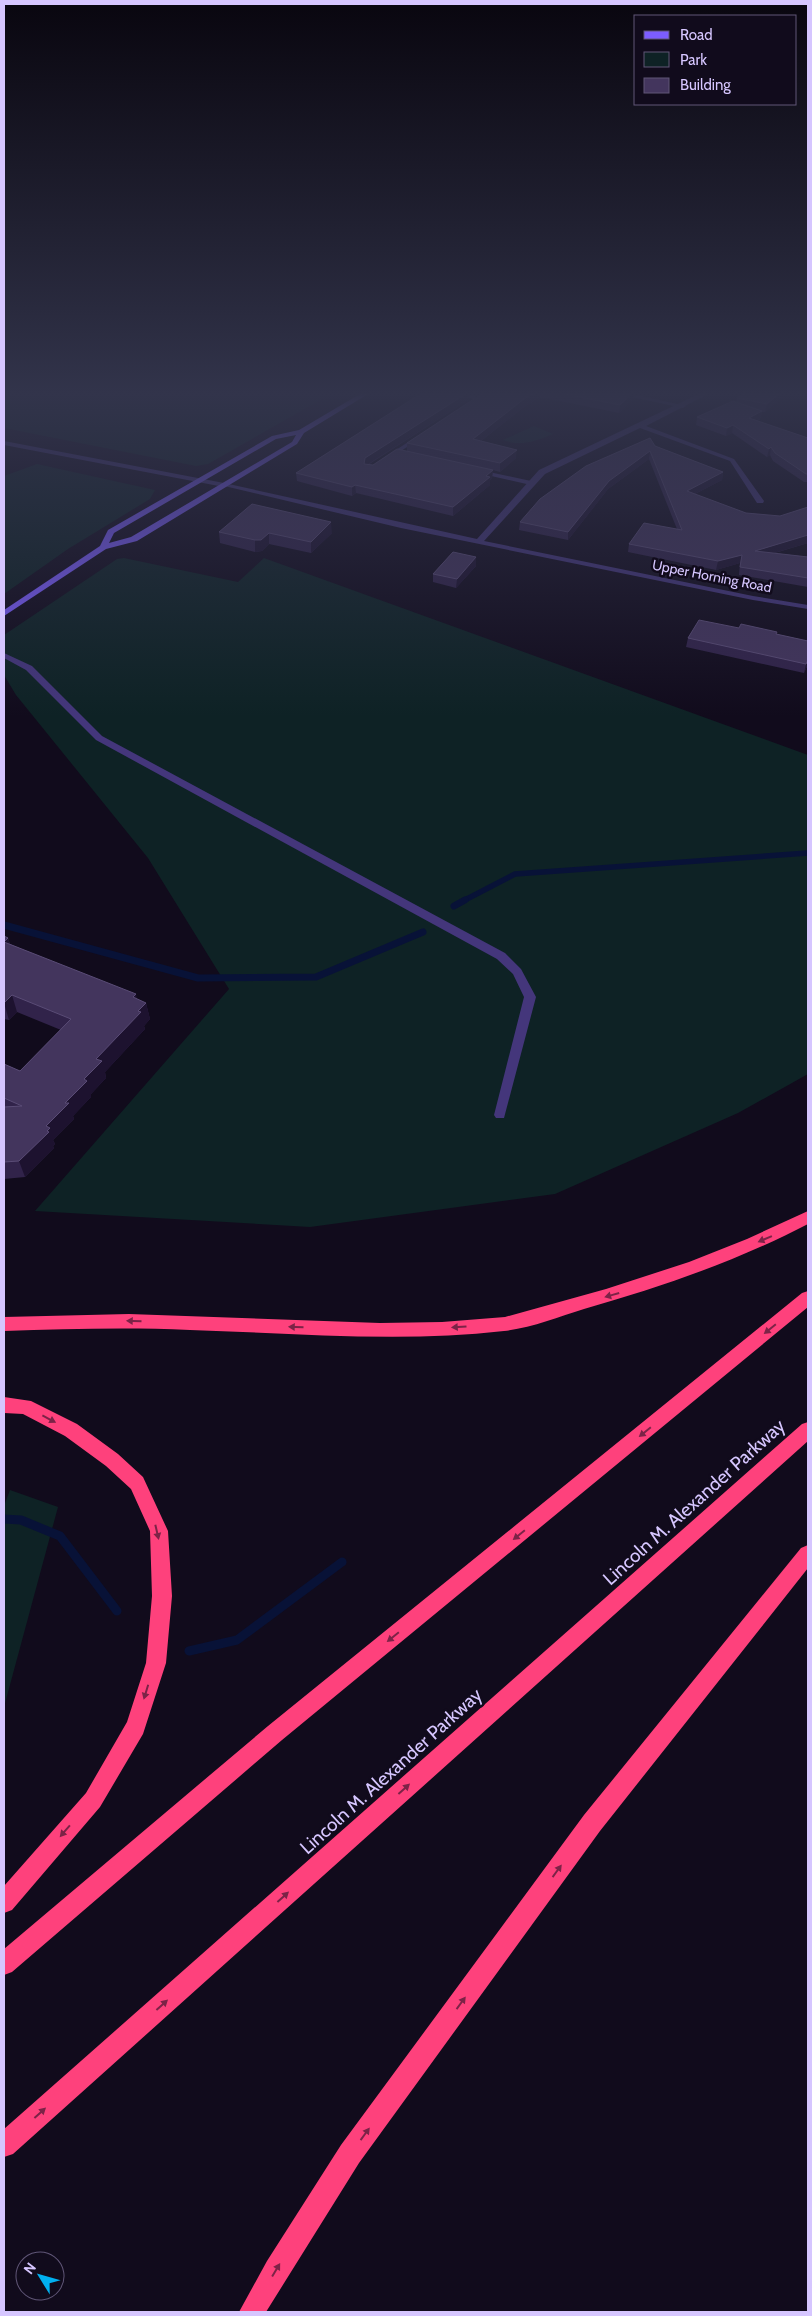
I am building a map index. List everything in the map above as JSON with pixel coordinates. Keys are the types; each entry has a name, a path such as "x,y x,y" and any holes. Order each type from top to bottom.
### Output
{"highway":[{"path":"4,1324 95,1320 385,1330 507,1324 646,1285 769,1238 808,1217"},
{"path":"4,1964 275,1734 808,1298"},
{"path":"4,1405 25,1406 70,1430 112,1460 137,1483 159,1531 162,1596 156,1663 136,1727 93,1800 4,1902"},
{"name":"Lincoln M. Alexander Parkway","path":"4,2145 808,1430"},
{"path":"252,2312 276,2270 350,2154 592,1823 808,1554"}],"main road":[{"path":"103,547 111,532 167,499"},
{"path":"4,614 103,547 134,539 201,499"}],"street":[{"name":"Upper Horning Road","path":"287,499 479,542 753,598 808,607"},
{"path":"479,542 517,499"},
{"path":"4,655 29,668 99,738 501,956 517,972 530,997 500,1115"}],"green space":[{"path":"4,499 150,499 68,549 4,594"},
{"path":"124,558 238,582 264,558 808,755 808,1074 738,1113 555,1194 310,1227 35,1211 229,989 148,858 16,695 4,675 4,635 117,559"},
{"path":"10,1490 58,1507 4,1707 4,1506"}],"building":[{"path":"418,499 463,499 453,507"},
{"path":"540,499 594,499 568,532 520,522"},
{"path":"669,499 709,499 746,513 780,516 808,507 808,535 755,551 808,557 808,578 740,567 742,555 718,561 629,544 644,523 682,530"},
{"path":"252,504 331,522 311,542 269,533 261,540 255,540 219,532"},
{"path":"453,552 476,557 457,579 433,574"},
{"path":"699,620 739,628 741,624 808,641 808,660 806,664 688,638"},
{"path":"4,942 136,994 133,997 146,1003 138,1011 141,1012 96,1059 102,1061 84,1079 87,1081 65,1103 69,1103 46,1126 50,1128 47,1131 49,1132 19,1161 4,1162 4,1107 22,1106 4,1098 4,1064 20,1071 71,1019 12,995 4,1003"}],"waterway":[{"path":"463,901 515,874 808,853"},
{"path":"454,906 465,900"},
{"path":"4,925 198,978 316,977 423,932"},
{"path":"4,1519 21,1520 60,1536 117,1611"},
{"path":"189,1651 237,1640 342,1562"}]}
